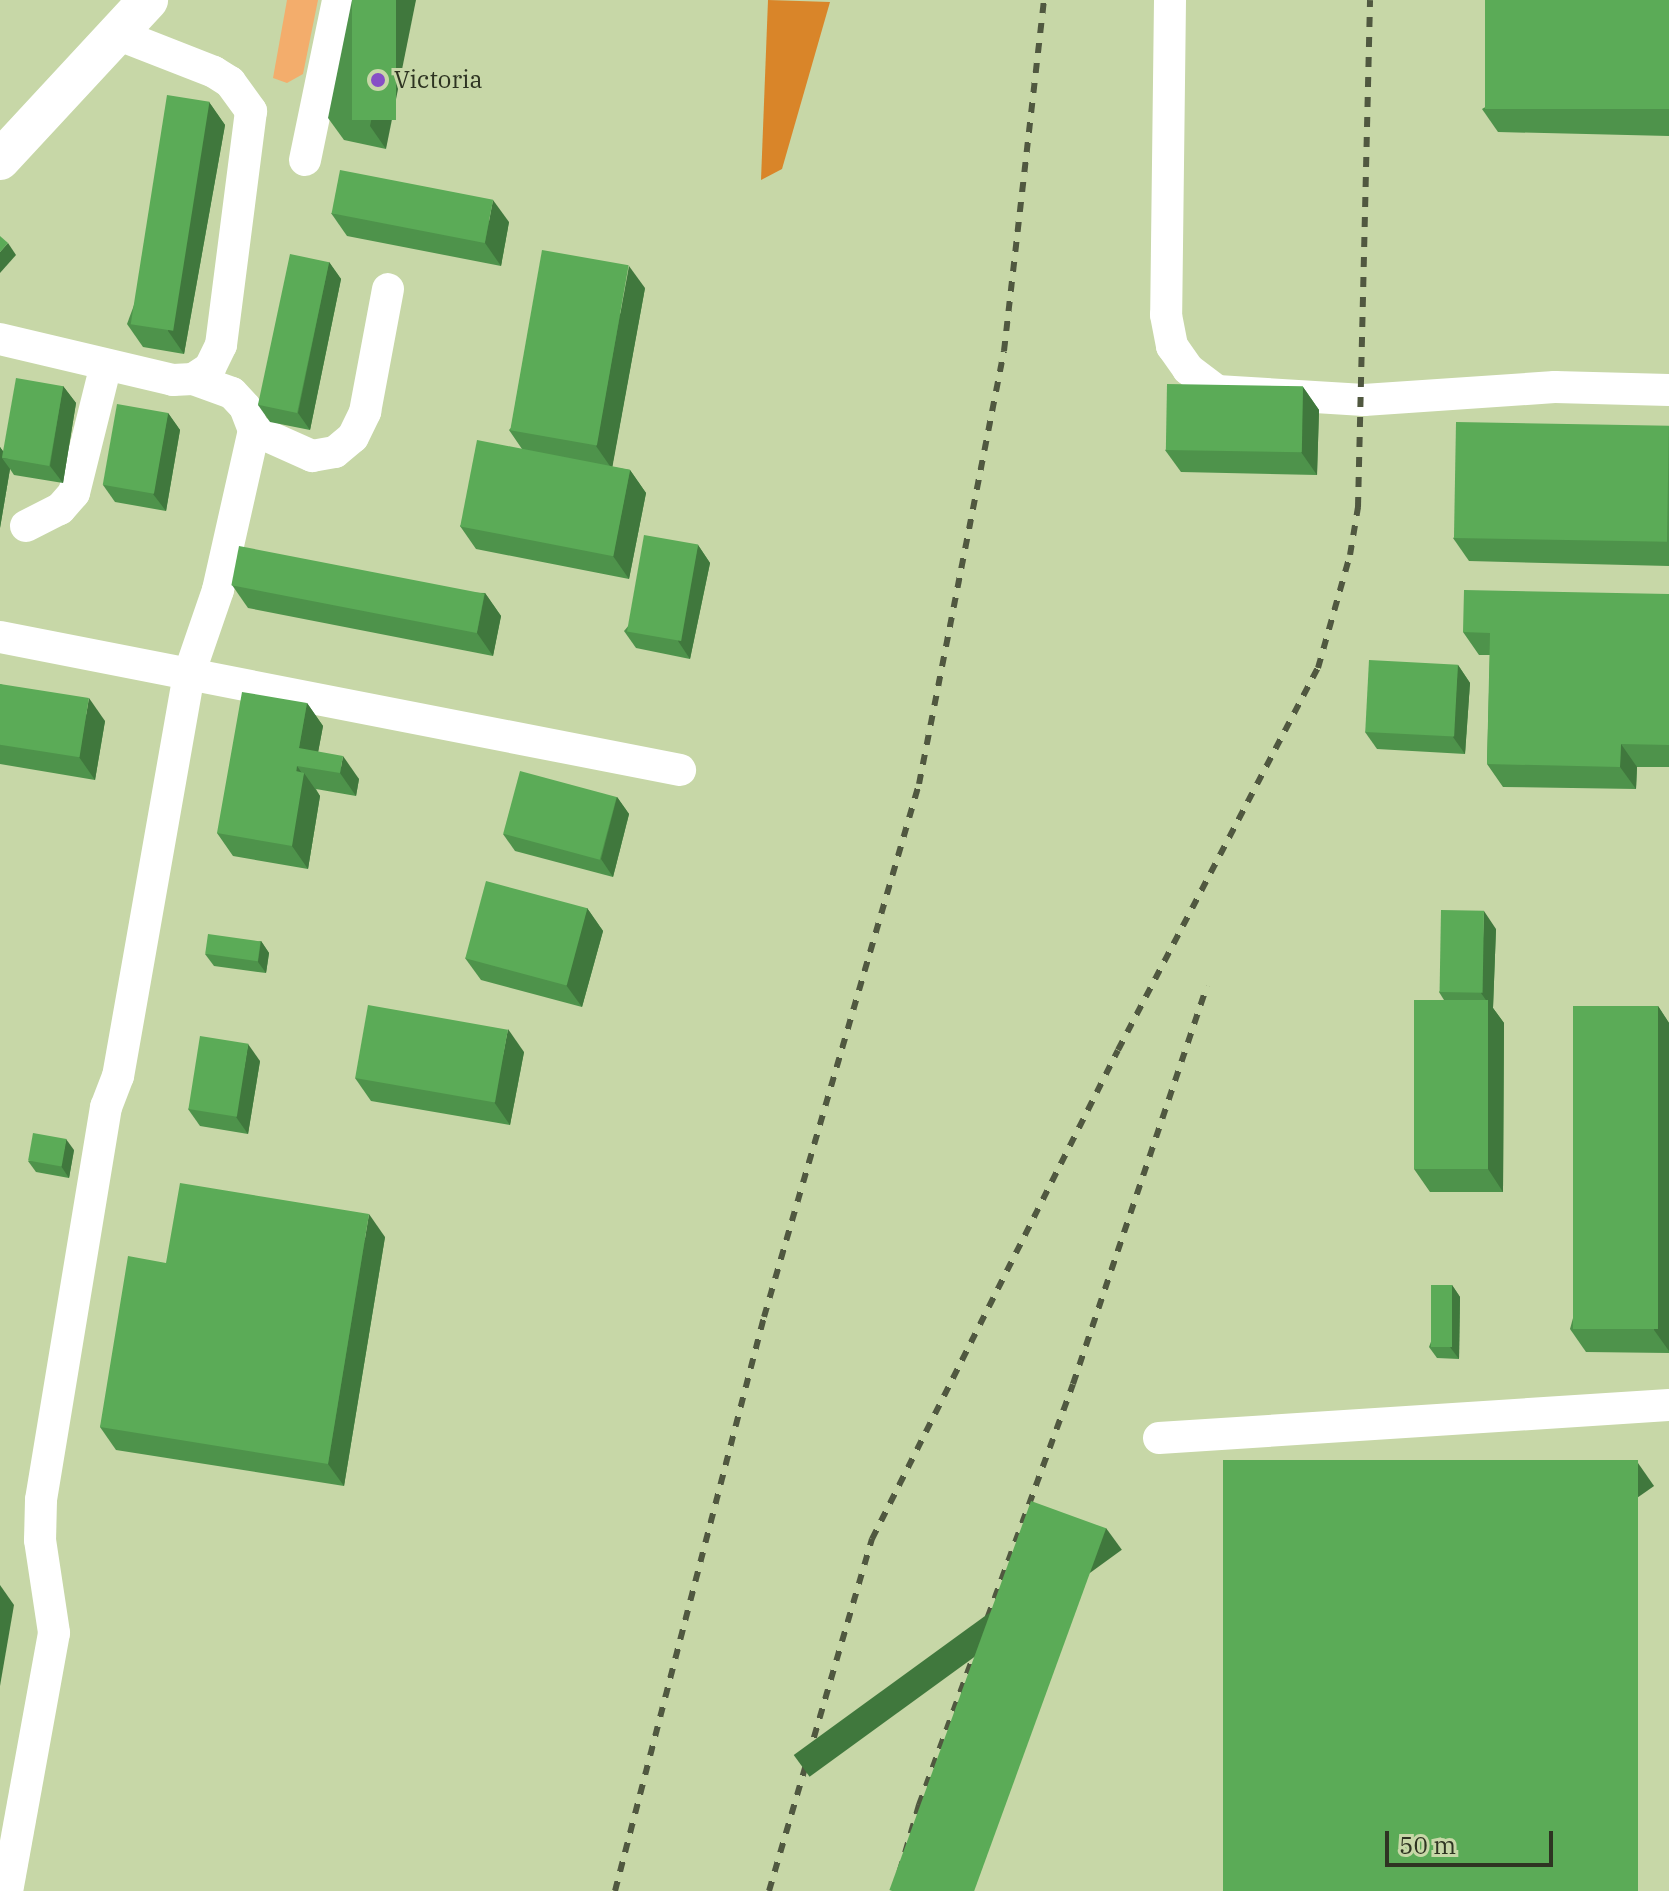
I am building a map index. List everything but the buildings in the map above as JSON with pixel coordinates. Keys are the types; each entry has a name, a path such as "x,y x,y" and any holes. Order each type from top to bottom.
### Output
{"main road":[{"path":"0,160 148,0"}],"lane":[{"path":"305,160 338,0"},
{"path":"1170,0 1166,315 1172,346 1188,369 1217,391 1364,400 1555,387 1669,390"},
{"path":"117,34 214,72 230,82 251,111 221,345 210,368 193,379"},
{"path":"254,430 312,456 335,452 353,437 365,412 388,289"},
{"path":"0,339 106,365 193,379 232,393 245,407 254,430 218,590 189,674 118,1076 106,1107 41,1500 40,1540 54,1633 7,1891"},
{"path":"26,526 60,509 74,493 106,365"},
{"path":"0,637 680,770"},
{"path":"1159,1438 1669,1405"}],"shaded area":[{"path":"287,0 318,0 303,74 287,83 273,78"},
{"path":"768,0 830,2 782,169 761,180"}],"railway":[{"path":"615,1891 764,1317 919,784 1004,351 1044,0"},
{"path":"769,1891 872,1539 1118,1050 1318,668 1350,555 1358,507 1370,0"},
{"path":"894,1891 919,1805 1073,1384 1207,986"}],"place":[{"name":"Victoria","path":"378,80"}]}
